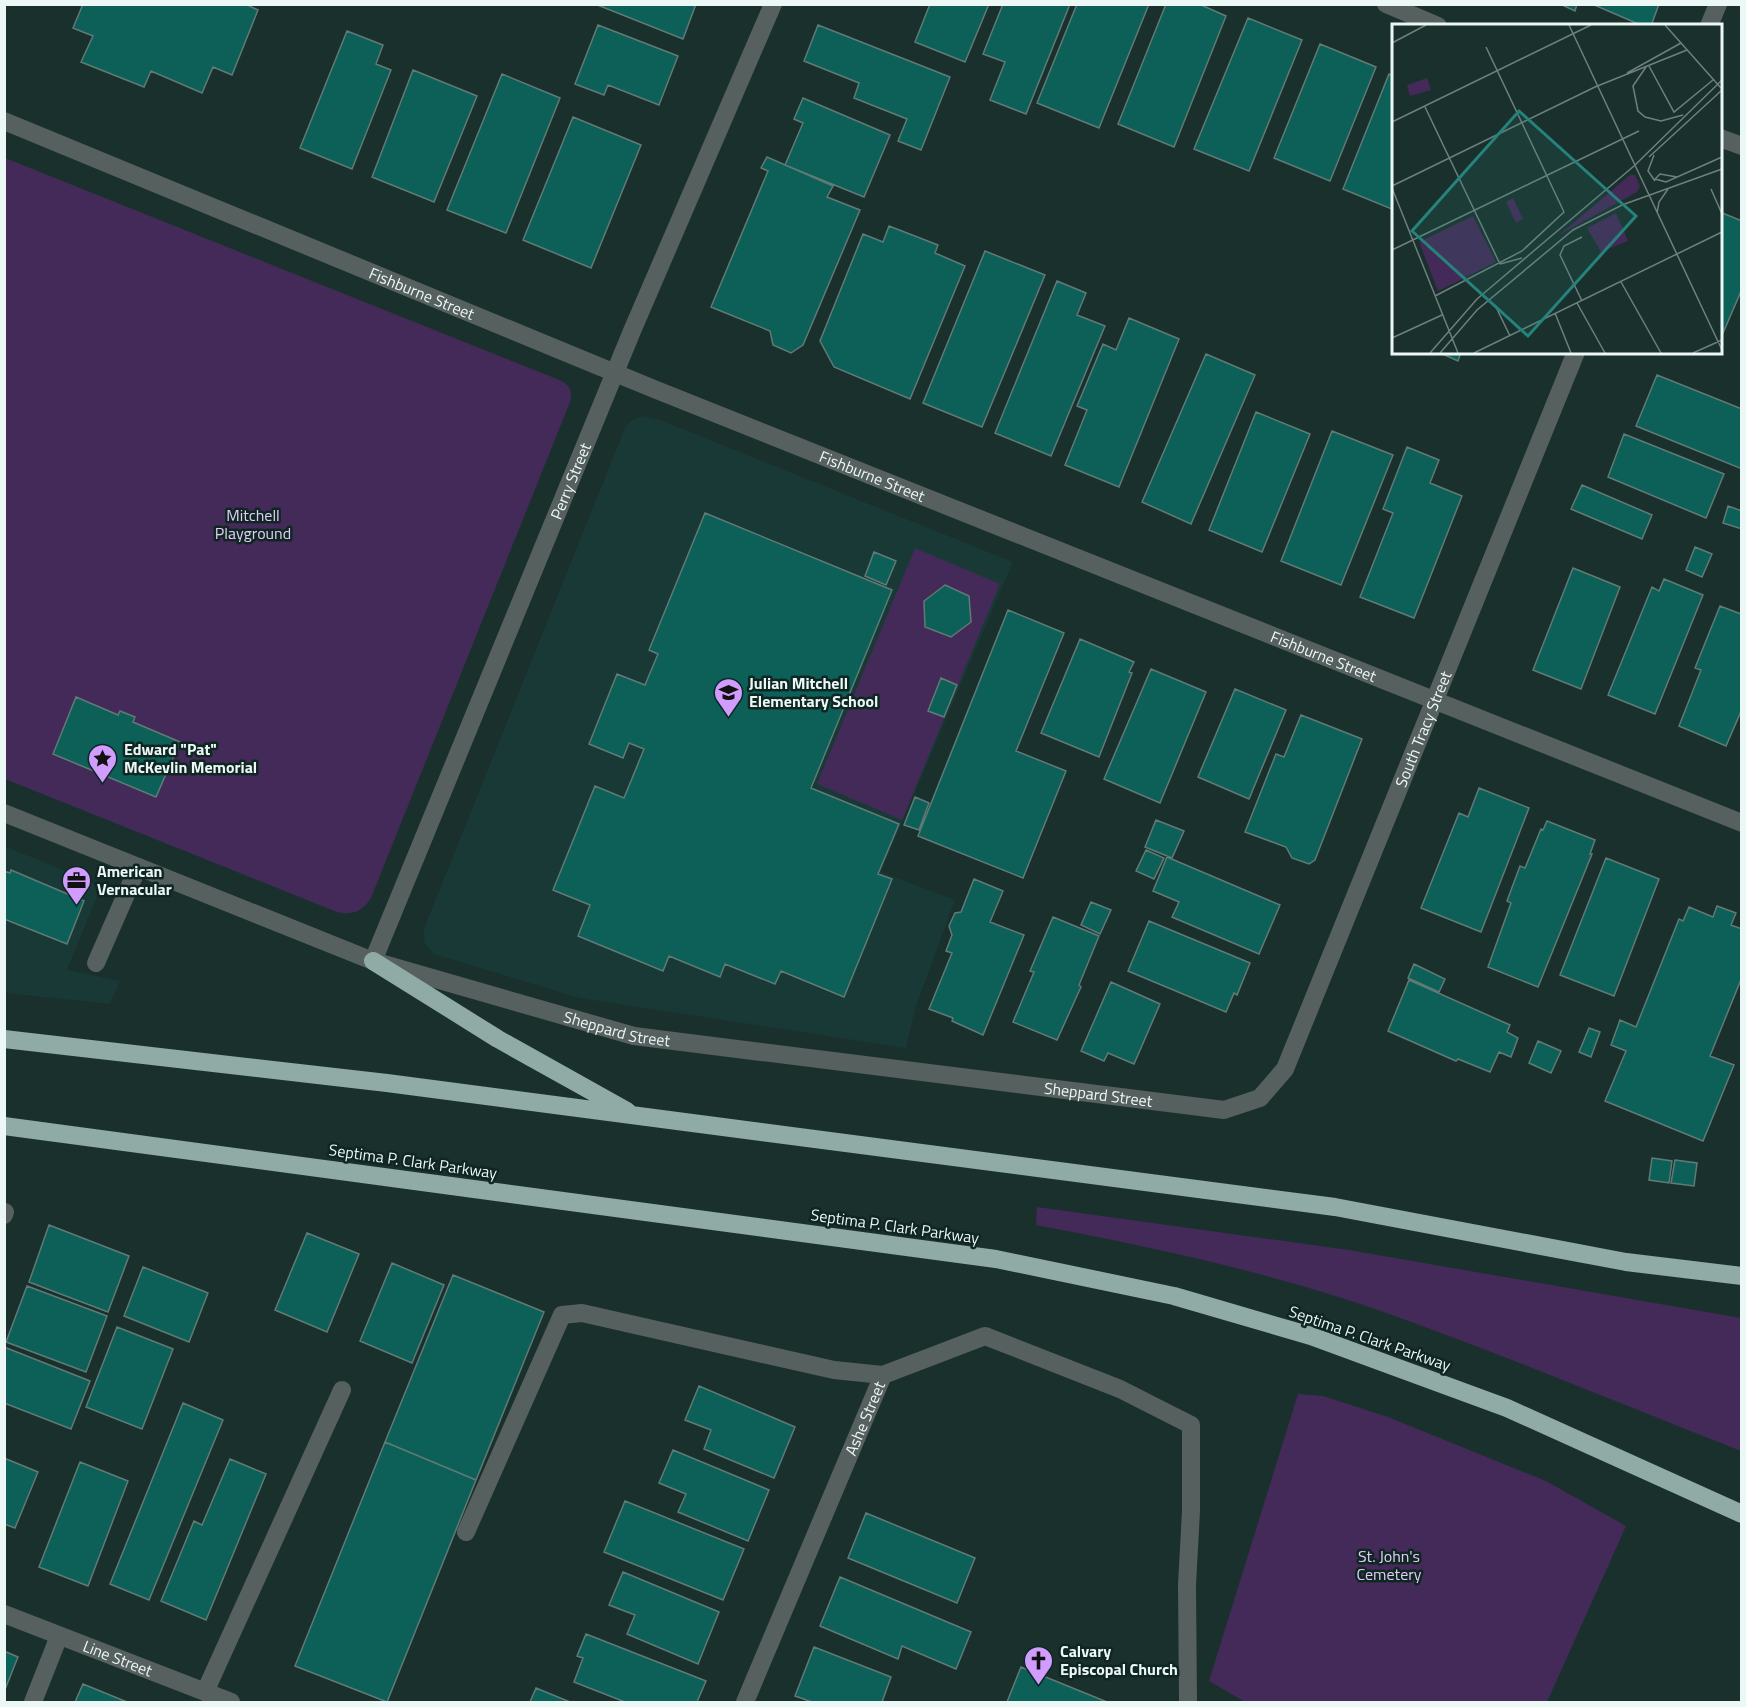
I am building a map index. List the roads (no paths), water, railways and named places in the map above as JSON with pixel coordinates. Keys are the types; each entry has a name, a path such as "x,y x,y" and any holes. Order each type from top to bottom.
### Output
{"highway":[{"path":"373,961 498,1039 636,1116"},
{"path":"4,1039 387,1083 1335,1207 1626,1262 1742,1276"},
{"name":"Septima P. Clark Parkway","path":"4,1126 996,1260 1174,1296 1311,1336 1507,1408 1742,1514"}],"street":[{"name":"Perry Street","path":"373,961 615,373 773,4"},
{"path":"1386,4 1433,24"},
{"path":"1710,24 1718,4"},
{"name":"Fishburne Street","path":"4,121 615,373 1742,823"},
{"path":"1722,139 1742,146"},
{"name":"South Tracy Street","path":"1260,1098 1285,1069 1575,354"},
{"name":"Sheppard Street","path":"4,813 373,961 634,1036 1224,1110 1260,1098"},
{"path":"96,963 138,867"},
{"path":"466,1532 562,1315 582,1313 834,1370 883,1375"},
{"name":"Ashe Street","path":"745,1702 883,1375 985,1336 1120,1389 1191,1425 1191,1511 1187,1585 1188,1702"},
{"path":"205,1692 342,1390"},
{"name":"Line Street","path":"4,1614 231,1702"},
{"path":"33,1702 59,1636"}],"place":[{"name":"Julian Mitchell Elementary School","path":"728,718"},
{"name":"Edward \"Pat\" McKevlin Memorial","path":"103,784"},
{"name":"American Vernacular","path":"76,906"},
{"name":"Calvary Episcopal Church","path":"1039,1686"}],"park label":[{"name":"Mitchell Playground","path":"253,524"},
{"name":"St. John's Cemetery","path":"1389,1565"}]}
